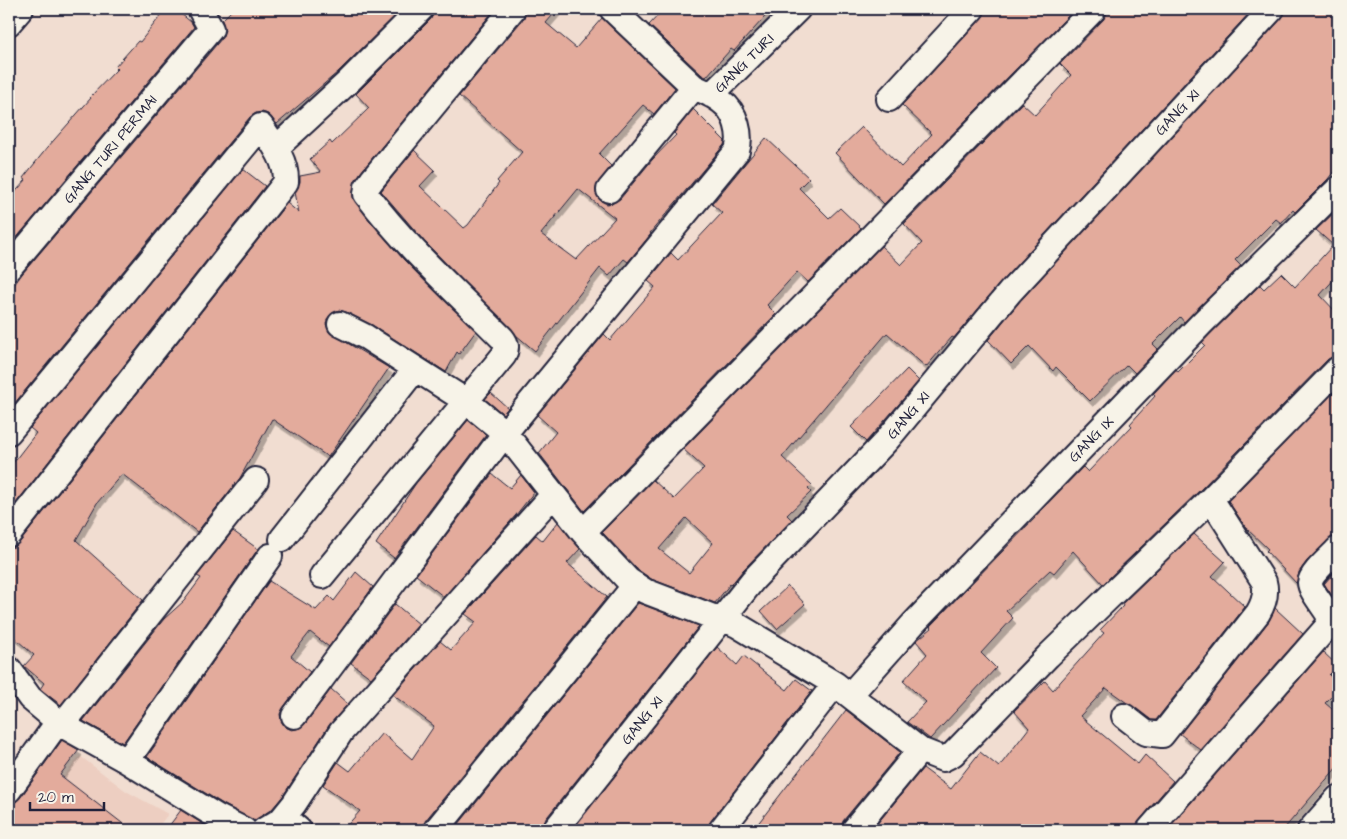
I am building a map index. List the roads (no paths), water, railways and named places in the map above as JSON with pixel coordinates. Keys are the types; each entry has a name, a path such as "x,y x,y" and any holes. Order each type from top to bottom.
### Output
{"street":[{"path":"9,23 21,9"},
{"name":"GANG TURI PERMAI","path":"9,268 212,29 200,9"},
{"path":"276,148 348,82 421,9"},
{"path":"322,576 504,355 507,348 505,342 406,244 388,224 366,194 372,180 513,9"},
{"path":"294,716 506,433 737,151 739,145 738,128 723,102 702,91 612,9"},
{"name":"GANG TURI","path":"609,190 702,91 798,9"},
{"path":"889,99 972,9"},
{"path":"583,532 1094,9"},
{"name":"GANG XI","path":"555,830 753,580 888,440 1010,292 1272,9"},
{"path":"9,432 261,126 276,148 287,172 286,182 9,534"},
{"name":"GANG IX","path":"721,830 842,689 920,617 1202,323 1338,190"},
{"path":"340,324 366,337 466,401 506,433 583,532 634,585 645,591 745,629 842,689 920,750 943,759 953,754 1048,656 1211,499 1338,369"},
{"path":"127,760 276,548 415,369"},
{"path":"9,790 256,480"},
{"path":"281,827 305,785 341,732 553,495"},
{"path":"1124,716 1146,733 1162,735 1262,606 1266,590 1264,582 1211,499"},
{"path":"1149,830 1327,627 1330,618 1310,583 1314,575 1338,549"},
{"path":"436,830 634,585"},
{"path":"9,669 30,698 60,724 127,760 211,823 244,830"},
{"path":"854,830 920,750"},
{"path":"1316,828 1338,798"}]}
